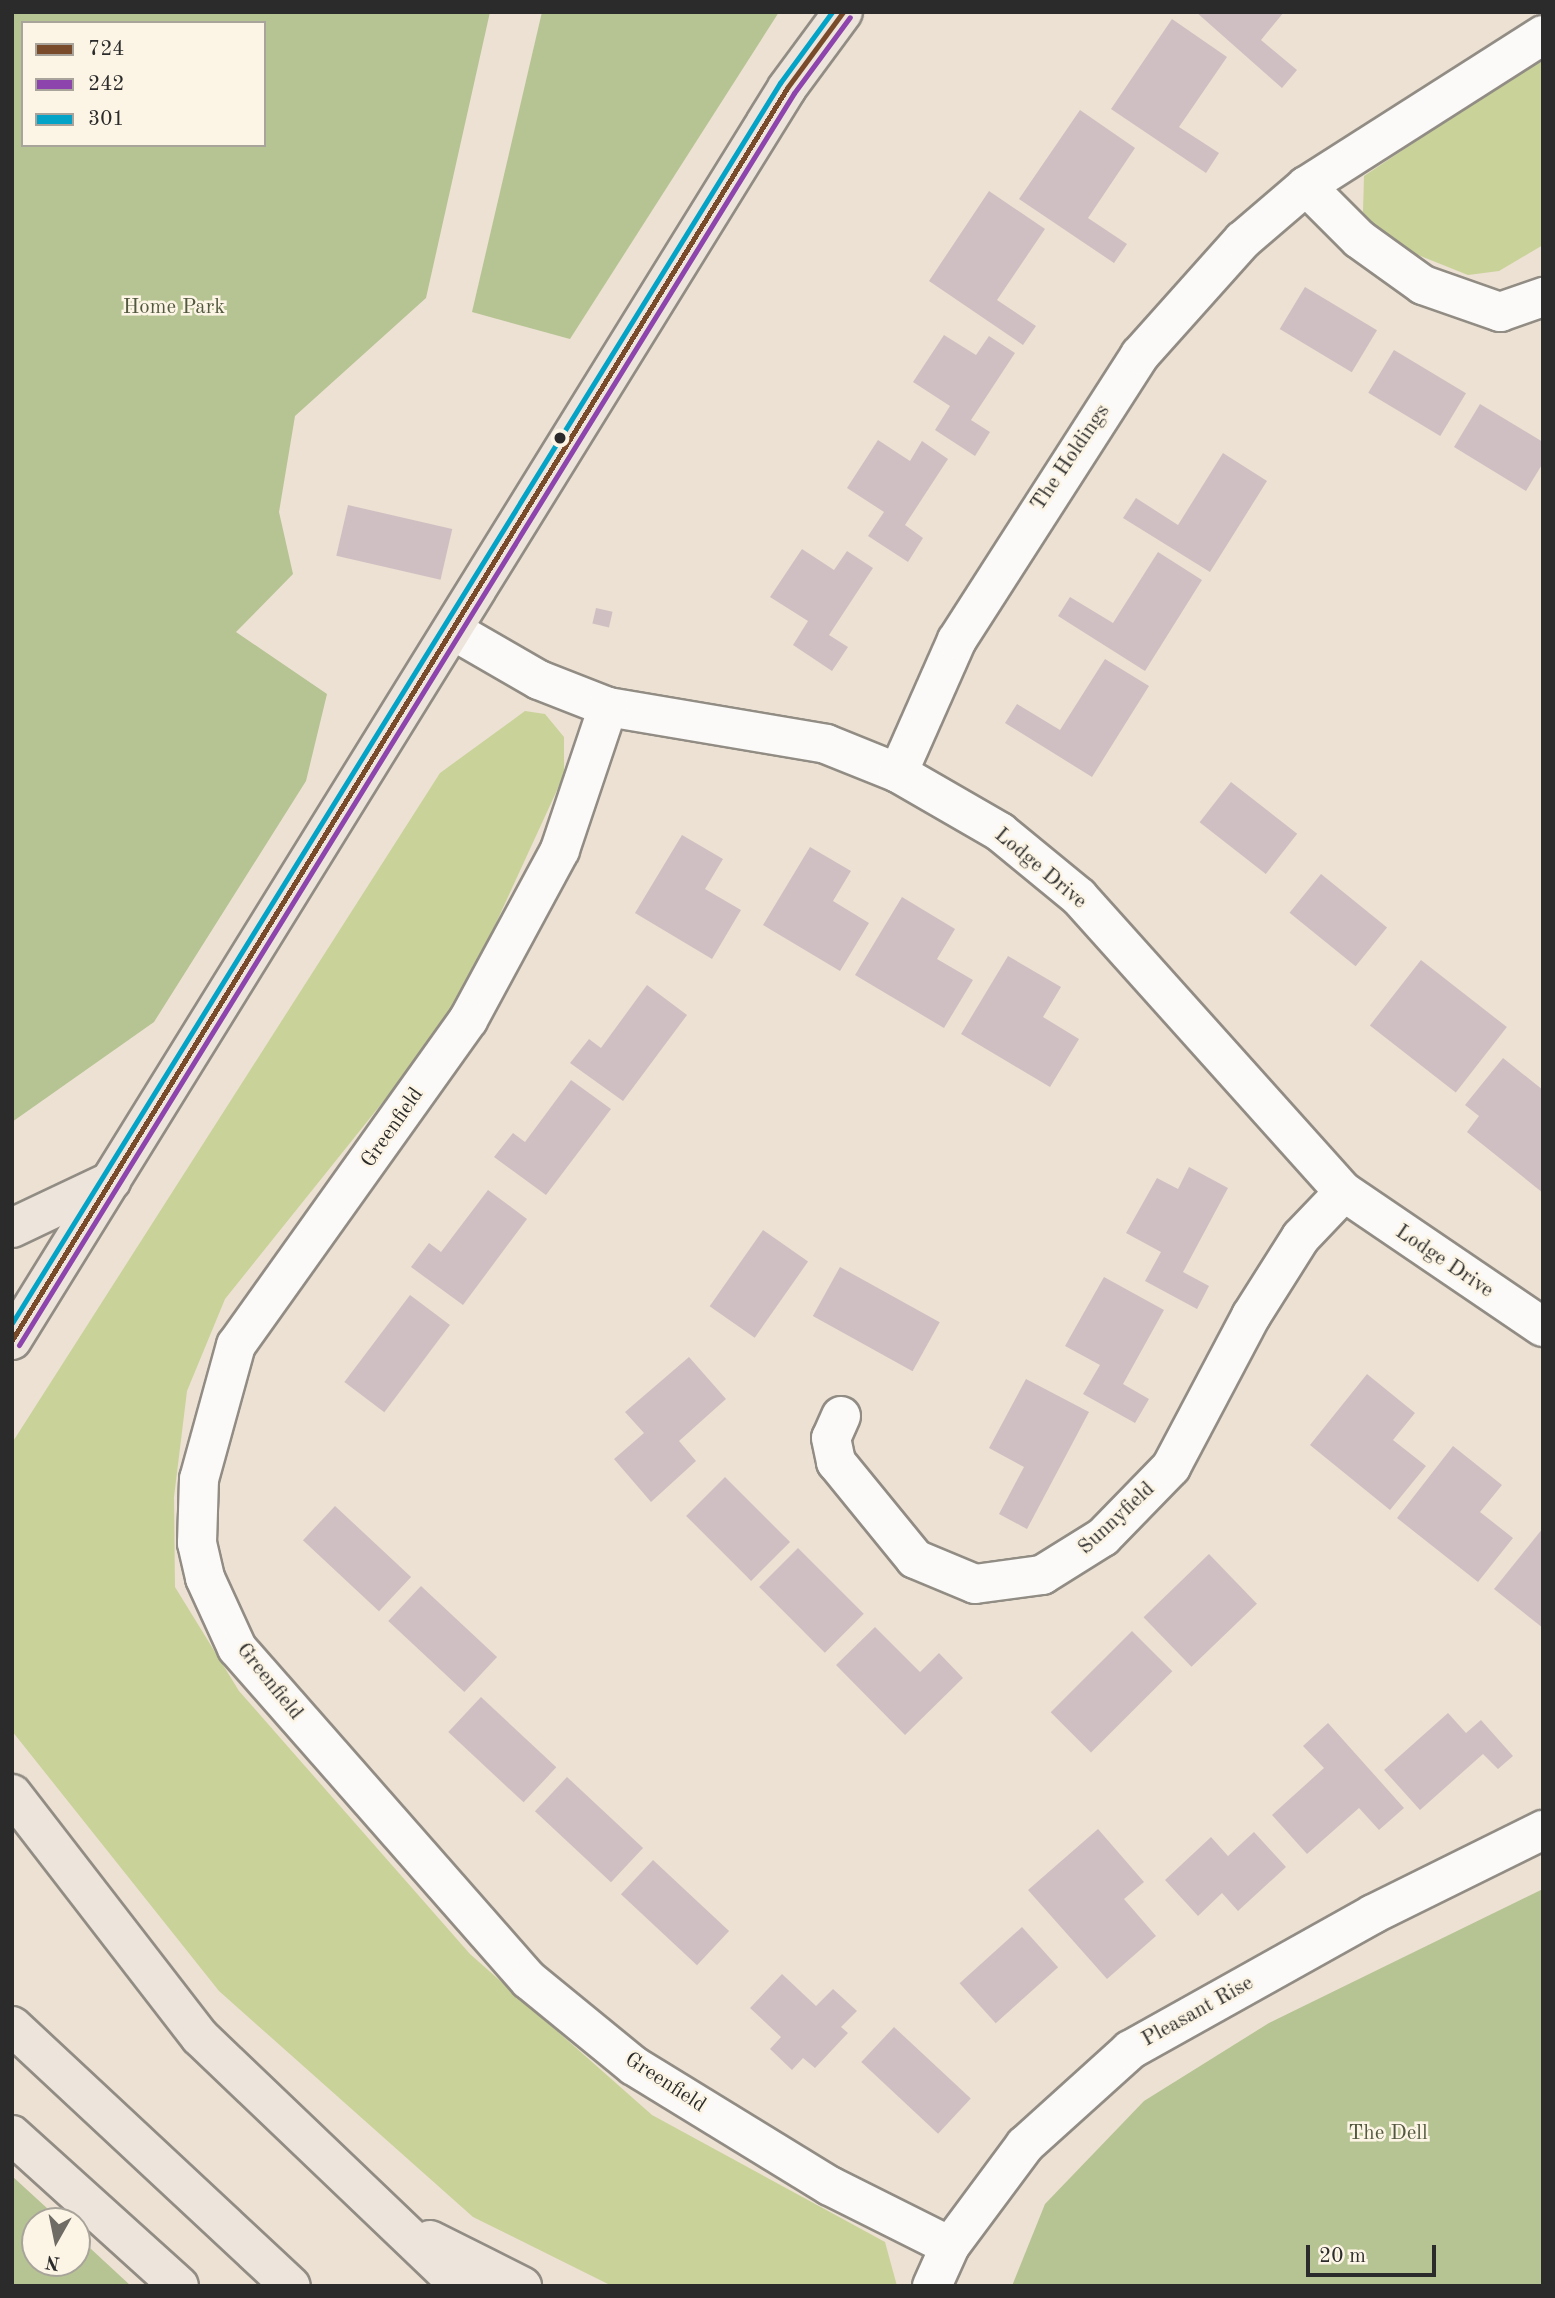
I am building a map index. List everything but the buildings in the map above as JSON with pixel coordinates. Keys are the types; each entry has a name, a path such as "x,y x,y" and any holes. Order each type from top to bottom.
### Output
{"main road":[{"path":"12,1340 454,631 787,88 843,12"},
{"path":"12,1228 111,1181"},
{"path":"12,1794 200,2036 461,2286"},
{"path":"12,2026 291,2286"},
{"path":"12,2134 179,2286"},
{"path":"393,2223 522,2286"}],"street":[{"name":"The Holdings","path":"898,773 957,640 1140,355 1242,240 1306,186 1543,35"},
{"path":"1306,186 1359,239 1423,285 1500,312 1532,306 1543,297"},
{"name":"Lodge Drive","path":"454,631 539,680 608,707 826,744 898,773 1000,832 1079,897 1344,1192 1543,1327"},
{"name":"Greenfield","path":"608,707 560,850 468,1020 236,1345 199,1479 197,1543 205,1578 237,1648 529,1980 634,2066 830,2186 950,2246"},
{"name":"Sunnyfield","path":"841,1416 831,1438 836,1462 915,1559 975,1584 1042,1574 1103,1537 1171,1467 1258,1305 1301,1237 1344,1192"},
{"name":"Pleasant Rise","path":"932,2286 950,2246 1025,2145 1130,2050 1373,1914 1543,1830"}],"green space":[{"name":"Home Park","path":"12,12 490,12 426,298 295,416 279,512 293,574 236,632 327,694 306,781 154,1022 12,1122"},
{"path":"542,12 779,12 570,339 472,312"},
{"path":"1543,56 1543,245 1499,271 1468,275 1393,245 1363,212 1364,176"},
{"path":"525,711 545,714 564,737 564,775 455,1012 225,1299 187,1391 174,1497 175,1587 239,1691 470,1954 652,2115 885,2242 897,2286 612,2286 473,2217 219,1991 12,1731 12,1443 440,773"},
{"name":"The Dell","path":"1543,1889 1543,2286 1012,2286 1045,2204 1144,2101 1269,2023"},
{"path":"12,2176 46,2207 21,2207 21,2277 91,2277 91,2249 131,2286 12,2286"}],"transit line":[{"name":"301","path":"12,1323 780,83 832,12"},
{"name":"724","path":"12,1340 787,88 843,12"},
{"name":"242","path":"19,1345 794,93 850,17"}]}
